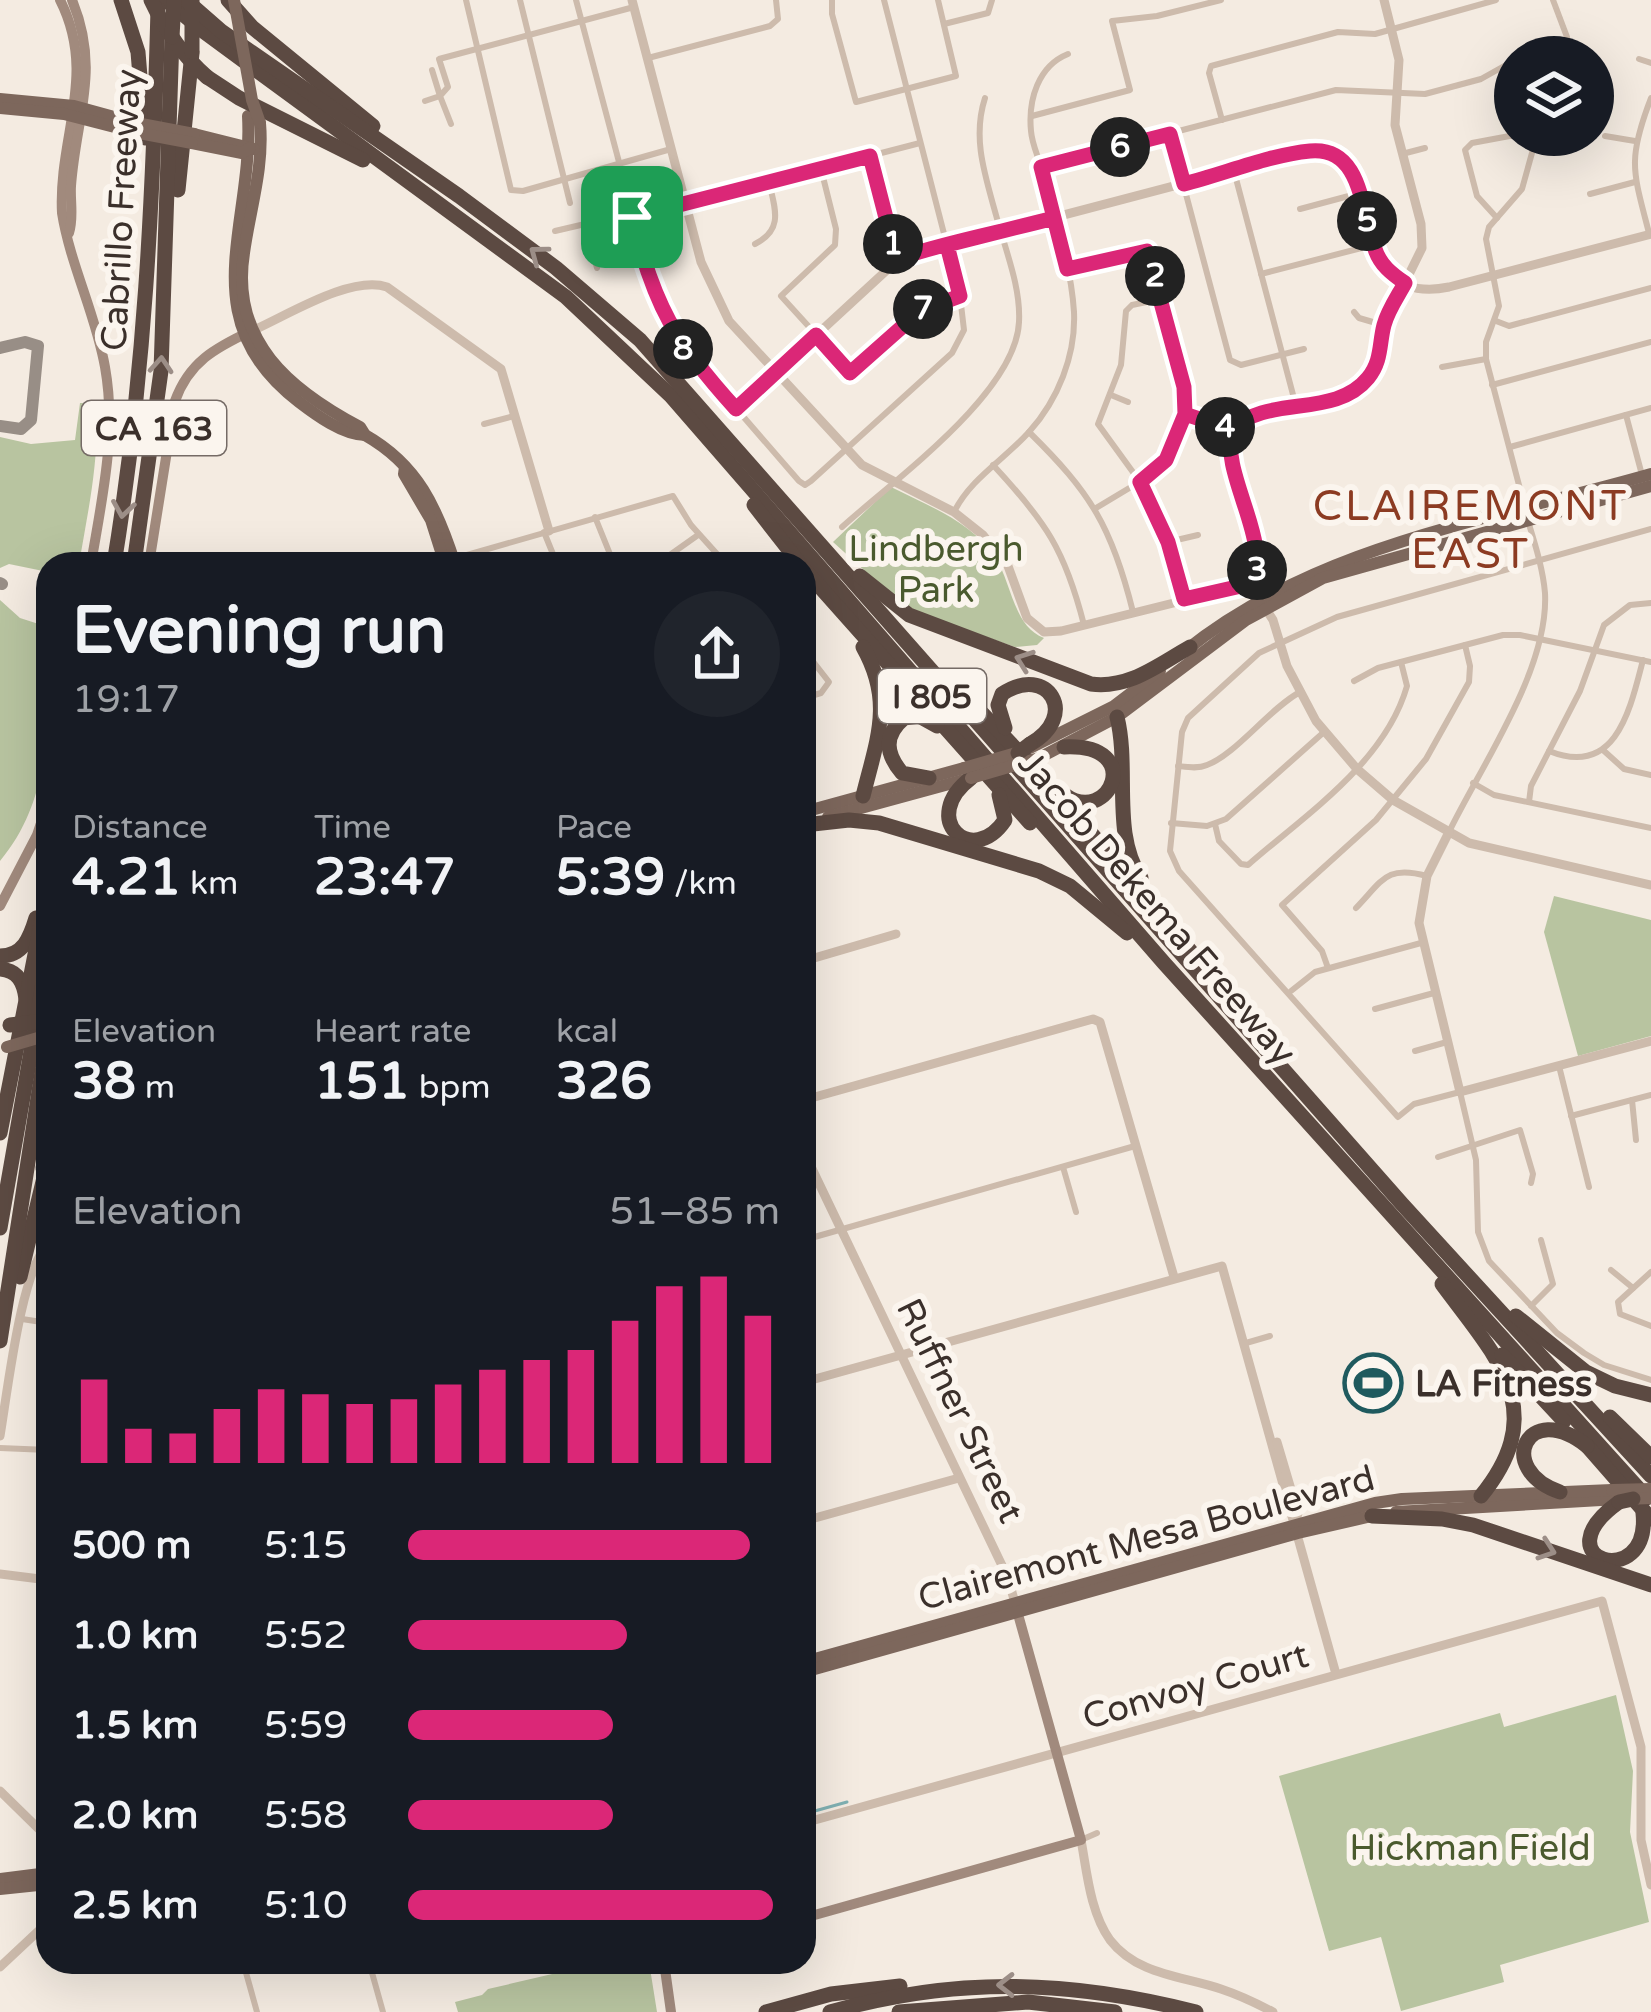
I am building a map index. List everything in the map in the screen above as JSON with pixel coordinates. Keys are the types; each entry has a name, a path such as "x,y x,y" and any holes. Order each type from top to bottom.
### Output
{"highway":[{"path":"122,0 138,52 152,190"},
{"path":"169,221 177,205 192,52 189,0"},
{"name":"Jacob Dekema Freeway","path":"189,0 220,31 556,268 640,340 1264,1048 1651,1476"},
{"path":"231,0 252,27 459,196"},
{"path":"162,3 169,34 207,77 428,196"},
{"name":"Cabrillo Freeway","path":"116,552 142,370 162,3"},
{"name":"Cabrillo Freeway","path":"136,552 161,371 169,221 172,37 162,3"},
{"name":"Jacob Dekema Freeway","path":"162,3 566,297 621,346 700,429 807,552"},
{"path":"700,429 792,552"},
{"path":"796,516 909,616 1081,681 1113,685 1135,679 1190,646"},
{"name":"Jacob Dekema Freeway","path":"816,562 1399,1223 1635,1502"},
{"path":"816,582 991,782 1066,861 1086,872"},
{"path":"883,615 1026,750 1053,788 1215,976 1264,1048"},
{"path":"847,618 880,681 882,703 863,796"},
{"path":"929,778 902,773 895,765 888,751 894,726 904,718 919,716 931,720 958,744"},
{"path":"1118,717 1125,759 1128,854 1180,935"},
{"path":"1053,788 1076,804 1092,803 1108,793 1114,778 1112,762 1102,751 1064,747"},
{"path":"968,773 947,810 954,831 963,838 979,841 995,834 1005,820 1004,801 991,782"},
{"path":"816,824 849,820 879,824 1039,871 1098,906 1146,954 1165,963"},
{"path":"27,1005 21,980 2,965 26,944 36,913"},
{"path":"0,1133 36,955"},
{"path":"0,1228 36,1023"},
{"path":"5,1035 36,1030"},
{"path":"0,1191 10,1096"},
{"path":"12,1319 36,1119"},
{"path":"0,1340 12,1319 36,1204"},
{"path":"1399,1223 1513,1389 1517,1414 1509,1446 1481,1496"},
{"path":"1460,1308 1635,1502"},
{"path":"1507,1316 1519,1316 1586,1372 1651,1395"},
{"path":"1556,1370 1651,1457"},
{"path":"1560,1492 1529,1474 1524,1458 1527,1443 1548,1427 1568,1431 1587,1446"},
{"path":"1372,1516 1442,1519 1473,1526 1651,1585"},
{"path":"830,2012 962,1986"},
{"path":"766,2012 831,1994 962,1986 1077,1988 1196,2012"},
{"path":"898,2012 1028,2002 1115,2012"},
{"path":"937,2012 965,2004"}],"main road":[{"path":"61,0 77,45 78,113"},
{"path":"72,0 87,50 61,188 64,227 105,368 110,412 109,456 93,552"},
{"path":"231,0 252,100 256,149 233,258 235,301 249,332 292,386 359,427 423,484 435,509 445,552"},
{"path":"0,99 241,153 256,149"},
{"path":"0,108 78,113"},
{"path":"151,552 181,383 206,354 249,332"},
{"path":"405,467 404,474 443,552"},
{"path":"816,821 1026,750 1114,706 1190,646 1261,603 1343,571 1647,481"},
{"path":"410,483 419,485 435,509"},
{"path":"816,809 929,778 968,773 1026,750 1064,747 1118,717 1261,603"},
{"path":"1,904 36,837"},
{"name":"Clairemont Mesa Boulevard","path":"1297,1528 1445,1507 1635,1502 1651,1489"},
{"name":"Clairemont Mesa Boulevard","path":"816,1659 1402,1498 1560,1492 1635,1502"},
{"name":"Clairemont Mesa Boulevard","path":"816,1668 1016,1607"},
{"name":"Ruffner Street","path":"1016,1607 1082,1840"},
{"path":"816,1915 1082,1840"},
{"path":"0,1879 36,1874"},
{"path":"0,1889 36,1885"},
{"path":"666,1974 671,2012"}],"street":[{"path":"466,0 511,190 563,181 671,149"},
{"path":"520,0 570,202"},
{"path":"575,0 619,162"},
{"path":"648,58 776,22 776,0"},
{"path":"832,0 856,102 956,76 938,0"},
{"path":"632,217 649,281 677,340 805,485 957,347 965,322 884,0"},
{"path":"944,24 988,13 992,0"},
{"path":"1153,0 1156,16"},
{"path":"1032,116 1130,90 1112,21 1221,0"},
{"path":"1250,584 1258,563 1230,455 1232,430 1246,418 1343,396 1362,385 1378,361 1384,325 1422,248 1423,233 1395,125 1399,59 1384,0"},
{"path":"1222,120 1211,66 1338,32 1375,34 1496,0"},
{"path":"1553,0 1566,36"},
{"path":"425,101 448,87 439,58 633,4 710,286 729,320 862,465 954,512 995,547 1012,574 1028,618 1047,633 1250,584"},
{"path":"954,512 970,487 1029,431 1051,400 1069,358 1074,311 1067,269 1031,137 1042,73 1052,61 1068,54"},
{"path":"1639,58 1651,63"},
{"path":"432,70 451,124"},
{"path":"1041,167 1336,90 1425,94 1494,71"},
{"path":"842,527 986,397 1014,350 1018,297 979,144 979,115 985,98"},
{"path":"736,409 900,258 1307,151 1341,159 1360,194 1373,245 1388,270 1405,283 1439,289 1650,234 1635,182 1635,141 1651,98"},
{"path":"1170,134 1230,360 1240,365 1304,349"},
{"path":"1614,138 1635,141"},
{"path":"1494,139 1472,143 1466,153 1477,196 1497,218"},
{"path":"555,231 607,224 920,143"},
{"path":"1402,154 1425,148"},
{"path":"870,156 900,258"},
{"path":"1531,156 1522,189 1486,239 1499,306 1486,342 1486,359 1539,560 1545,597 1541,640 1531,671 1427,876 1419,923 1473,1143 1483,1252 1531,1306 1584,1354 1651,1380"},
{"path":"820,169 836,230 835,244 781,296 850,373 920,311 960,296"},
{"path":"1234,171 1296,407"},
{"path":"755,244 773,231 777,220 769,182"},
{"path":"1590,194 1635,182"},
{"path":"1300,209 1360,194"},
{"path":"585,224 597,268"},
{"path":"1261,274 1373,245"},
{"path":"1067,269 1142,250 1149,254 1184,387 1185,414 1166,460 1096,508"},
{"path":"249,332 356,285 376,284 490,358 506,378 553,552"},
{"path":"1496,322 1518,324 1651,289"},
{"path":"1161,299 1132,305 1126,311 1121,365 1099,424 1140,482 1168,542 1184,599"},
{"path":"1354,312 1384,325"},
{"path":"1492,385 1651,342"},
{"path":"1442,367 1486,359"},
{"path":"1111,395 1128,402"},
{"path":"1509,447 1651,409"},
{"path":"1185,414 1232,430"},
{"path":"1626,415 1647,481"},
{"path":"484,424 517,416"},
{"path":"1029,431 1070,472 1096,508 1120,562 1133,612"},
{"path":"993,465 1040,516 1058,545 1084,625"},
{"path":"479,552 671,496 678,499 682,513 715,552"},
{"path":"595,517 609,552"},
{"path":"1651,530 1364,607 1259,653 1194,710 1182,732 1170,851 1179,871 1398,1117 1414,1104 1651,1041"},
{"path":"675,552 699,534"},
{"path":"1168,542 1198,535"},
{"path":"1250,584 1273,620 1300,692 1324,732 1393,800 1491,850 1651,885"},
{"path":"1529,802 1531,786 1580,691 1604,625 1630,605 1651,603"},
{"path":"1354,681 1401,662 1503,635 1647,661 1625,717 1603,750 1579,759 1549,751"},
{"path":"1328,968 1322,951 1282,905 1376,820 1426,759 1469,682 1465,645"},
{"path":"1215,824 1219,841 1241,865 1248,865 1357,769 1404,695 1407,686 1401,662"},
{"path":"816,663 829,678 828,687 816,692"},
{"path":"1178,766 1199,767 1215,761 1300,692"},
{"path":"1171,824 1215,824 1324,732"},
{"path":"1603,750 1624,769 1651,775"},
{"path":"1473,783 1494,795 1651,828"},
{"path":"1356,908 1391,872 1403,869 1427,876"},
{"path":"816,957 896,934"},
{"path":"1290,991 1328,968 1421,943"},
{"path":"1375,1010 1434,993"},
{"path":"816,1097 1093,1018 1100,1022 1174,1277"},
{"path":"1414,1052 1447,1042"},
{"path":"1559,1066 1589,1187"},
{"path":"1571,1116 1651,1095"},
{"path":"1632,1100 1636,1140"},
{"path":"1438,1157 1520,1130 1533,1174 1531,1183"},
{"path":"816,1237 1136,1146"},
{"path":"1063,1167 1076,1212"},
{"name":"Ruffner Street","path":"816,1177 1008,1578 1016,1607"},
{"path":"1531,1306 1553,1284 1541,1240"},
{"path":"0,1436 12,1319 36,1259"},
{"path":"816,1379 1216,1265 1226,1270 1336,1674"},
{"path":"1611,1270 1633,1288"},
{"path":"1651,1272 1618,1302 1620,1314 1651,1326"},
{"path":"12,1319 36,1322"},
{"path":"1246,1343 1270,1336"},
{"path":"0,1448 36,1450"},
{"path":"816,1518 959,1478"},
{"path":"0,1574 36,1578"},
{"name":"Convoy Court","path":"816,1820 1602,1601 1641,1747 1641,1840 1651,1885"},
{"path":"0,1791 36,1826"},
{"path":"1097,1833 1082,1840 1102,1923 1111,1940 1127,1956 1157,1973 1216,1987 1273,2012"},
{"path":"0,1967 36,1933"},
{"path":"246,1974 257,2012"},
{"path":"372,1974 383,2012"}],"green space":[{"path":"80,403 96,403 92,484 81,552 36,552 36,570 9,564 0,568 0,437 31,444 75,440"},
{"name":"Lindbergh Park","path":"891,487 948,516 985,545 1001,567 1019,614 1044,638 1037,645 1015,647 907,609 833,542"},
{"path":"0,600 20,618 36,623 36,792 18,835 0,861"},
{"path":"1554,896 1651,920 1651,1036 1578,1056 1544,932"},
{"name":"Hickman Field","path":"1616,1695 1633,1771 1630,1832 1649,1922 1500,1965 1504,1982 1401,2011 1381,1937 1329,1951 1279,1776 1500,1713 1504,1727"},
{"path":"552,1974 651,1974 657,2012 458,2012 455,2002"}],"waterway":[{"path":"816,1811 847,1802"}],"taxiway":[{"path":"0,348 25,342 38,346 31,420 21,429 0,426"}],"place":[{"name":"LA Fitness","path":"1373,1383"}],"district":[{"name":"CLAIREMONT EAST","path":"1471,529"}],"route":[{"path":"632,217 657,303 677,340 736,409 816,335 850,373 920,311 960,296 947,245 1054,218 1041,167 1170,134 1184,184 1307,151 1341,159 1355,179 1380,261 1405,283 1384,325 1375,368 1357,389 1252,416 1232,430 1211,420 1185,414 1166,460 1140,482 1168,542 1184,599 1250,584 1258,563 1230,455 1232,430 1185,414 1184,387 1147,251 1067,269 1054,218 1001,232 947,245 900,258 870,156 632,217"}]}
